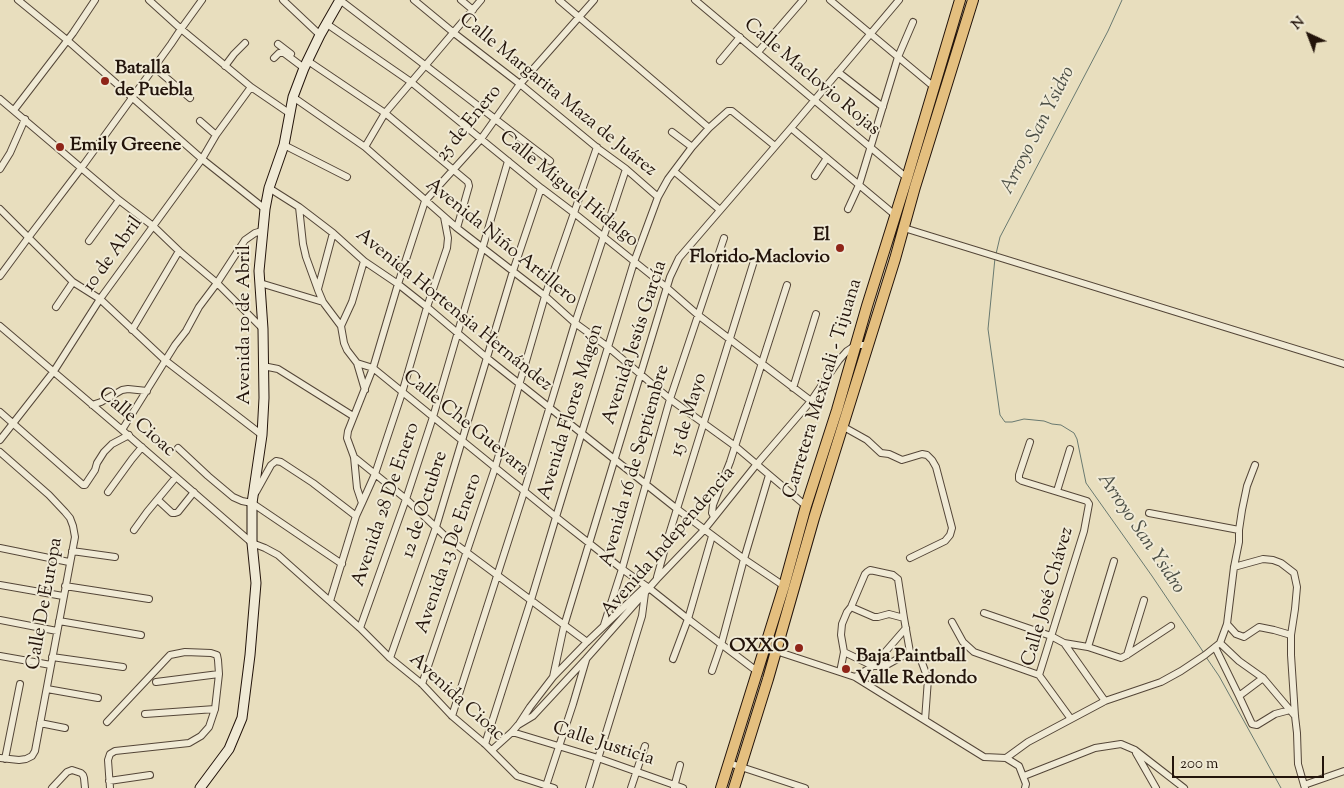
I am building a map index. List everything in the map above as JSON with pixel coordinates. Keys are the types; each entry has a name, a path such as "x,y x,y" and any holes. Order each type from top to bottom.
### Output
{"main road":[{"name":"Carretera Mexicali - Tijuana","path":"721,788 758,672 806,506 837,410 960,0"},
{"name":"Carretera Mexicali - Tijuana","path":"734,788 742,767 814,518 973,0"}],"street":[{"path":"18,0 68,40 202,160 265,209"},
{"path":"14,110 68,40 95,0"},
{"path":"149,0 180,29 251,87 289,113"},
{"path":"0,276 3,267 28,238 82,167 155,68 180,29 202,0"},
{"path":"283,0 320,34"},
{"path":"340,0 550,161"},
{"name":"Avenida 10 de Abril","path":"200,788 229,749 242,718 250,655 256,583 252,544 253,499 262,435 264,398 263,329 259,271 265,209 269,188 284,144 293,97 320,34 340,0"},
{"name":"Calle Margarita Maza de Juárez","path":"414,0 626,169 658,197"},
{"path":"461,0 473,10"},
{"path":"365,147 384,113 481,0"},
{"path":"559,0 709,128"},
{"name":"25 de Enero","path":"362,503 357,488 354,457 348,438 348,430 373,368 424,201 481,140 520,84 594,0"},
{"name":"Calle Maclovio Rojas","path":"695,0 907,178"},
{"path":"758,52 803,0"},
{"path":"830,0 934,87"},
{"name":"Avenida Jesús García","path":"553,677 564,626 589,542 641,375 666,287 679,258 899,0"},
{"path":"848,209 859,185 898,57 913,22"},
{"name":"Calle Miguel Hidalgo","path":"326,24 411,82 666,287 698,315 811,402"},
{"path":"720,61 740,37"},
{"path":"225,66 245,43"},
{"path":"278,44 306,65"},
{"path":"274,58 282,53 306,65 384,113 453,169 469,184 457,228"},
{"path":"155,68 190,98"},
{"path":"838,72 883,107"},
{"name":"10 de Abril","path":"0,440 54,371 100,299 202,160 216,135 251,87"},
{"name":"Avenida Niño Artillero","path":"293,97 365,147 424,201 481,248 545,296 575,323 608,347 670,399 735,446 806,506"},
{"path":"0,99 119,200 153,226 217,283 263,329"},
{"name":"Avenida Flores Magón","path":"485,744 634,262 658,197 692,147 728,111 732,111 775,146"},
{"path":"0,168 10,153 25,119"},
{"path":"200,121 216,135"},
{"path":"791,128 896,215"},
{"path":"672,132 692,147"},
{"path":"284,144 347,177"},
{"name":"Avenida 13 De Enero","path":"422,684 495,468 545,296 597,147"},
{"path":"815,176 827,158"},
{"name":"Avenida 28 De Enero","path":"360,628 433,417 508,161"},
{"path":"452,716 524,492 575,323 626,169"},
{"name":"Calle Margarita Maza de Juárez","path":"675,172 720,210"},
{"name":"Avenida Hortensia Hernández","path":"269,188 299,207 333,233 364,261 427,306 518,384 704,530 784,586"},
{"name":"12 de Octubre","path":"390,658 436,527 513,271 541,188"},
{"path":"88,240 119,200"},
{"path":"299,207 306,257 323,302 341,326 344,343 357,363 365,390"},
{"path":"0,209 74,282 100,299 166,361 262,435"},
{"path":"330,601 356,516 375,474 402,393 427,306 447,248 448,238 444,217"},
{"path":"904,228 1344,364"},
{"path":"122,430 175,345 186,331 199,307 245,240 255,233 262,231"},
{"path":"318,290 333,233"},
{"name":"Avenida 16 de Septiembre","path":"604,626 670,399 724,238"},
{"path":"132,330 179,251"},
{"path":"341,326 352,302 364,261"},
{"name":"15 de Mayo","path":"656,579 754,261"},
{"path":"56,307 74,282"},
{"path":"260,283 323,302"},
{"path":"714,517 712,513 713,505 735,446 786,286"},
{"path":"793,388 816,314"},
{"name":"Calle Cioac","path":"0,326 252,544"},
{"path":"856,344 868,345"},
{"name":"Avenida Independencia","path":"492,750 518,725 533,716 656,579 704,530 756,465 811,402 839,360 856,344"},
{"name":"Calle Che Guevara","path":"357,363 373,368 524,492 647,589 758,672"},
{"path":"263,366 278,369 353,416"},
{"path":"92,405 122,390 147,391"},
{"path":"0,412 83,485 85,485 95,470 104,452 112,444 129,436"},
{"path":"842,426 867,440 881,453 889,454 902,460 922,454 926,455 936,467 952,528 950,535 945,541 910,558"},
{"path":"1030,442 1019,479 1022,482 1057,491 1070,449"},
{"path":"108,492 142,447"},
{"path":"178,448 234,497 242,501 253,499 342,564"},
{"name":"Calle De Europa","path":"0,452 49,495 70,518 75,537 35,751 32,756 26,759 3,758"},
{"path":"354,457 406,499 446,537 587,642"},
{"path":"253,499 271,465 276,461 281,462 313,483 356,516"},
{"path":"1006,758 1028,742 1105,701 1161,682 1197,661 1218,645 1227,624 1242,510 1247,486 1255,465"},
{"path":"712,671 769,476"},
{"path":"134,530 176,478"},
{"name":"Calle José Chávez","path":"1057,491 1087,501 1089,504 1084,531 1039,675 1071,719"},
{"path":"158,500 172,513 175,513 178,512 194,492"},
{"path":"1150,513 1239,530"},
{"path":"673,659 688,620 712,536"},
{"name":"Avenida Cioac","path":"252,544 266,548 278,555 360,628 390,658 422,684 452,716 492,750 517,776 554,788"},
{"path":"0,548 69,562"},
{"path":"72,551 115,557"},
{"path":"1234,567 1263,559 1273,560 1281,563 1294,574 1297,587 1291,635 1294,716 1297,733 1298,764 1304,787 1344,771"},
{"path":"1088,647 1114,561"},
{"path":"840,672 844,652 840,634 842,624 864,574 870,570 893,575 898,579 910,652 921,660 928,678 925,720"},
{"path":"0,585 63,596"},
{"path":"65,586 149,599"},
{"path":"518,725 553,677 604,626 647,589"},
{"path":"589,788 642,616 647,589"},
{"path":"1127,655 1144,600"},
{"path":"851,607 874,617 889,614 904,618"},
{"path":"984,613 1051,636 1064,643 1088,647 1121,658 1171,626"},
{"path":"0,620 57,631"},
{"path":"59,621 141,635"},
{"path":"952,622 963,642 974,652 1039,675"},
{"path":"1227,624 1236,634 1244,637 1260,627 1291,635"},
{"path":"855,676 873,666 906,628"},
{"path":"1064,643 1105,701"},
{"path":"1218,645 1263,678 1294,716"},
{"path":"1218,645 1252,724 1257,725 1275,714 1290,710"},
{"path":"776,651 855,676 984,757 1006,758 1019,766 1024,776 1025,788"},
{"path":"108,722 170,655 184,652 211,653 216,656 219,674 215,709 209,728 201,736 189,743 115,751 110,754 108,760 109,784 150,775"},
{"path":"844,652 873,666 885,666 910,652"},
{"path":"0,656 51,665"},
{"path":"52,657 123,667"},
{"path":"546,786 586,659"},
{"path":"156,682 219,674"},
{"path":"1240,696 1263,678"},
{"path":"3,758 20,684"},
{"path":"47,689 98,698"},
{"path":"145,714 215,709"},
{"path":"40,723 65,728"},
{"name":"Calle Justicia","path":"512,732 598,758 684,788"},
{"path":"1024,776 1095,748 1121,744 1135,750 1184,788"},
{"path":"631,788 645,746"},
{"path":"1135,750 1156,788"},
{"path":"729,764 805,788"},
{"path":"674,786 680,765"},
{"path":"52,788 70,770 83,775 85,788"}],"waterway":[{"name":"Arroyo San Ysidro","path":"996,254 1000,237 1108,31 1122,0"},
{"name":"Arroyo San Ysidro","path":"995,258 988,329 1000,415 1005,422 1024,419 1044,421 1061,425 1074,433 1077,439 1086,483 1204,653"},
{"name":"Arroyo San Ysidro","path":"1206,657 1219,676 1281,788"}],"place":[{"name":"Batalla de Puebla","path":"105,81"},
{"name":"Emily Greene","path":"60,147"},
{"name":"El Florido-Maclovio","path":"840,248"},
{"name":"OXXO","path":"799,648"},
{"name":"Baja Paintball Valle Redondo","path":"846,669"}]}
